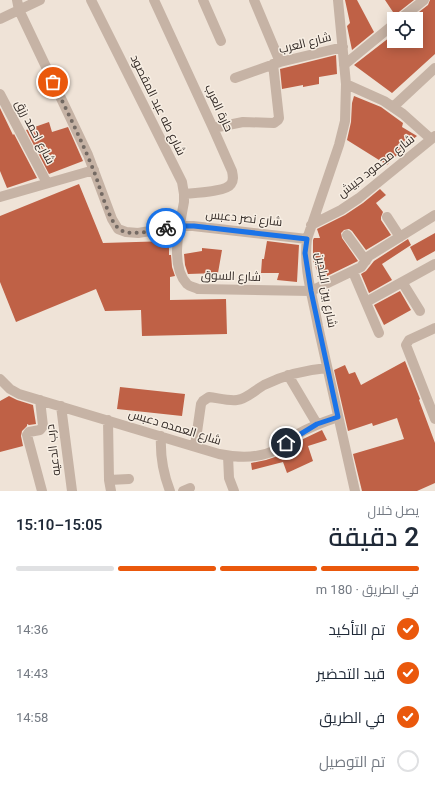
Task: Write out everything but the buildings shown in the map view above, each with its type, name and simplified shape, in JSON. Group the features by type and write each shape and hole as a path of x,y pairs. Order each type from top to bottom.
{"street":[{"path":"0,19 18,5 40,0"},
{"name":"شارع طه عبد المقصود","path":"91,0 182,182 184,194 180,226"},
{"name":"حارة العرب","path":"154,0 213,128 234,179 231,185 225,189 184,194"},
{"path":"203,0 221,41"},
{"path":"254,0 276,63"},
{"name":"شارع بين البلدين","path":"338,0 346,84 345,121 339,144 311,225 305,253 311,291 327,368 355,491"},
{"path":"409,12 424,0"},
{"path":"0,197 94,170 18,5"},
{"path":"344,65 387,30"},
{"name":"شارع العرب","path":"235,78 276,63 343,48"},
{"name":"شارع العرب","path":"213,128 243,122 274,123 280,118 276,63"},
{"path":"393,107 435,68"},
{"path":"346,84 384,101 433,137"},
{"name":"شارع احمد رزق","path":"0,94 47,183"},
{"name":"شارع محمود حبيش","path":"311,225 341,210 359,198 433,137"},
{"name":"شارع نصر دعبس","path":"94,170 112,219 118,229 126,232 138,233 180,226 194,226 307,239"},
{"path":"311,291 353,272 361,267 369,256 435,215"},
{"path":"387,217 400,236"},
{"name":"شارع السوق","path":"180,226 177,252 178,265 182,276 188,285 198,289 311,291"},
{"path":"347,235 366,261"},
{"path":"366,302 435,264"},
{"path":"353,272 379,333"},
{"path":"402,282 420,311"},
{"path":"435,328 407,342 406,348 435,419"},
{"path":"195,446 200,408 203,401 209,397 238,400 246,398 263,386 288,375 327,368"},
{"path":"288,375 317,424"},
{"name":"شارع العمده دعبس","path":"1,381 18,394 228,456 249,457 264,455 278,449 294,436 317,424 338,417"},
{"path":"40,400 43,426 40,430 29,432 27,436 42,491"},
{"name":"درب الدعيه","path":"61,406 72,491"},
{"path":"108,420 109,480 111,491"},
{"path":"160,436 162,468 170,491"},
{"path":"228,456 229,478 234,491"},
{"path":"109,480 129,479"}],"way so far":[{"path":"53,82 88,155 112,219 118,229 126,232 138,233 166,228"}],"route":[{"path":"166,228 194,226 307,239 305,253 311,291 338,417 317,424 294,436 286,443"}]}
